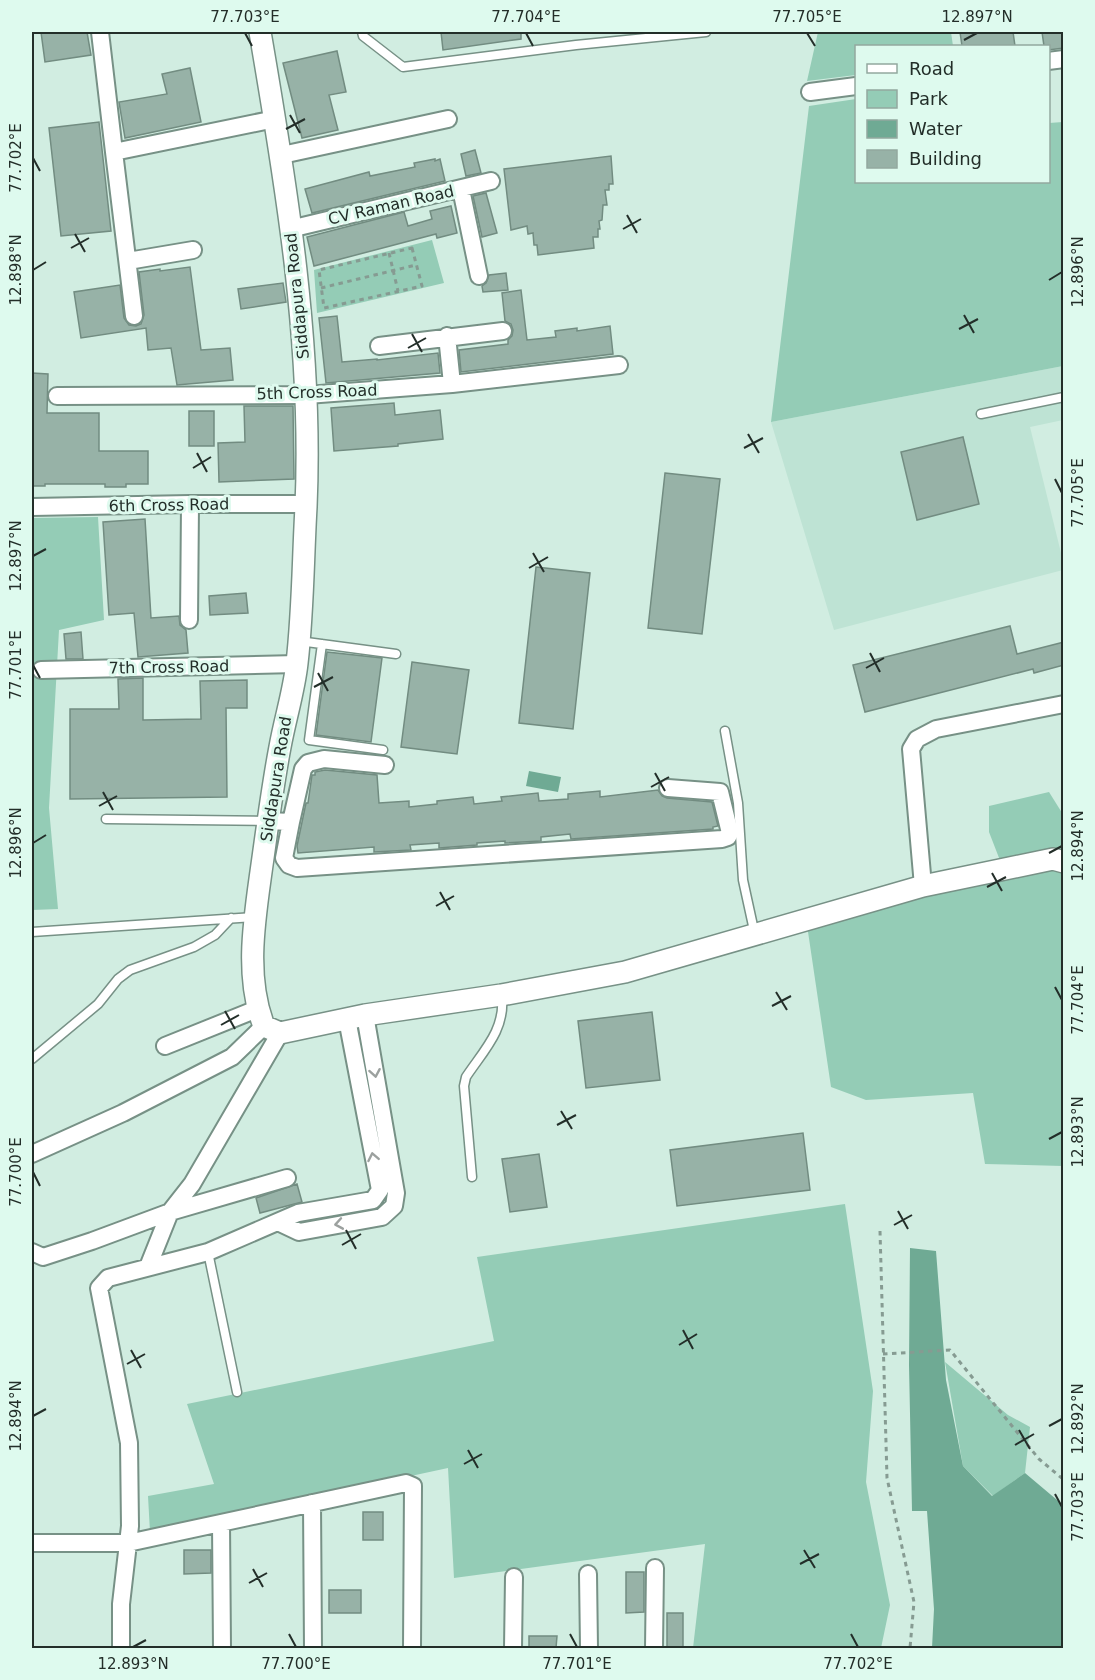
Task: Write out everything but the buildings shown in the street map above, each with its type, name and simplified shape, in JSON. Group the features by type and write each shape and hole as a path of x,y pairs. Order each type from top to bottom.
{"street":[{"path":"100,32 134,316"},
{"name":"Siddapura Road","path":"260,32 282,155 307,395 306,504 297,664 280,748 254,917 253,966 267,1022"},
{"path":"810,92 855,86"},
{"path":"114,152 275,119"},
{"path":"282,155 448,119"},
{"name":"CV Raman Road","path":"290,229 490,181"},
{"path":"461,189 479,276"},
{"path":"128,261 193,250"},
{"path":"379,346 503,330"},
{"path":"447,336 452,384"},
{"name":"5th Cross Road","path":"57,396 307,395 452,384 619,365"},
{"path":"189,620 190,504"},
{"name":"6th Cross Road","path":"32,507 306,504"},
{"name":"7th Cross Road","path":"41,670 297,664"},
{"path":"923,886 911,749 917,739 936,729 1064,705"},
{"path":"384,758 324,759 308,763 303,769 284,858 289,865 297,868 728,837 730,833 720,792 668,788"},
{"path":"268,822 291,822"},
{"path":"165,1046 267,1022 356,1017 501,995 625,972 923,886 1053,859 1064,862"},
{"path":"121,1648 121,1604 130,1526 129,1443 99,1287 108,1278 208,1252 298,1214 373,1200 380,1190 356,1017"},
{"path":"32,1154 123,1113 232,1057 267,1022"},
{"path":"148,1267 170,1212 192,1184 267,1022"},
{"path":"32,1252 43,1257 170,1212 286,1178"},
{"path":"32,1542 128,1542 406,1483 413,1486 412,1648"},
{"path":"312,1503 313,1648"},
{"path":"221,1522 222,1648"},
{"path":"654,1648 655,1568"},
{"path":"588,1574 589,1648"},
{"path":"513,1648 514,1577"}],"lane":[{"path":"363,32 363,36 402,67 576,45 706,32"},
{"path":"981,414 1064,397"},
{"path":"298,641 396,654"},
{"path":"322,644 309,740 384,758"},
{"path":"725,731 738,803 743,880 755,935"},
{"path":"106,819 268,822"},
{"path":"32,932 254,917"},
{"path":"32,1059 98,1004 118,979 130,970 194,947 215,935 231,918"},
{"path":"472,1177 464,1086 466,1077 500,1027 503,1011 501,995"},
{"path":"208,1252 237,1392"}],"path":[{"path":"412,248 422,286 324,308 319,270 389,253 412,248"},
{"path":"389,253 398,291"},
{"path":"321,288 416,265"},
{"path":"880,1231 887,1478 914,1602 910,1648"},
{"path":"884,1354 950,1350 1039,1459 1064,1480"}],"shaded area":[{"path":"1063,366 1063,420 1030,427 1063,561 1063,570 834,630 771,422"}],"green space":[{"path":"818,32 951,32 953,45 855,45 855,75 807,81"},
{"path":"855,99 855,183 1050,183 1050,123 1063,122 1063,366 771,422 809,106"},
{"path":"432,240 444,283 317,313 314,270"},
{"path":"98,517 104,620 59,630 49,808 58,909 32,910 32,518"},
{"path":"1049,792 1064,816 1063,1166 985,1164 973,1093 866,1100 831,1087 807,925 1001,863 989,832 989,806"},
{"path":"845,1204 873,1391 866,1482 890,1605 881,1648 693,1648 705,1544 454,1578 448,1468 150,1532 148,1496 214,1484 187,1404 494,1341 477,1257"},
{"path":"945,1362 1008,1415 1030,1427 1025,1473 993,1496 963,1466"}],"water":[{"path":"529,771 561,777 558,792 526,786"},
{"path":"910,1248 936,1251 946,1380 963,1466 992,1496 1025,1473 1063,1505 1063,1648 932,1648 934,1609 927,1511 912,1511 909,1365"}]}
